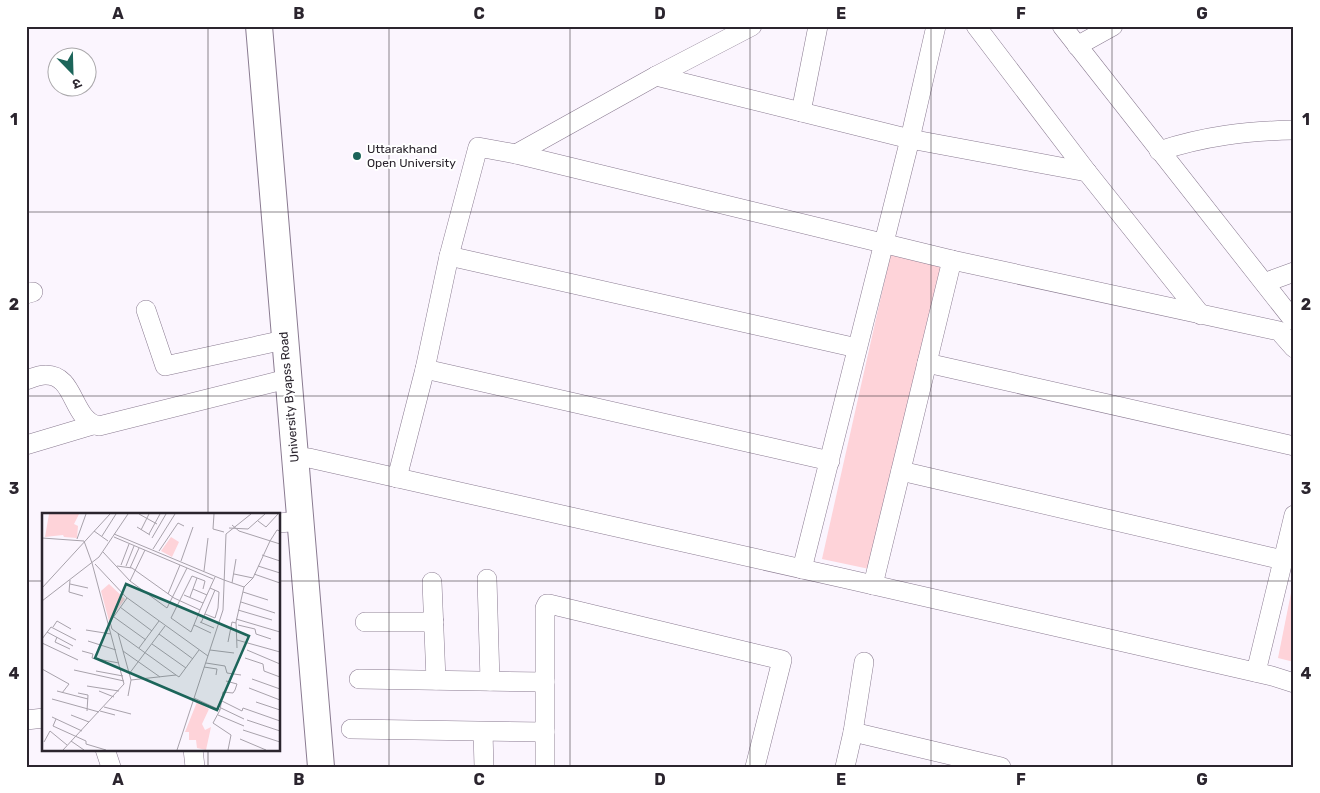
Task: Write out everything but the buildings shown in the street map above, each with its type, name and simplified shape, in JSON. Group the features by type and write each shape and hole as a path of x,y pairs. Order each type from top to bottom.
{"main road":[{"name":"University Byapss Road","path":"259,26 287,379 302,457 289,522 321,767"}],"street":[{"path":"516,154 656,76 752,26"},
{"path":"801,112 818,26"},
{"path":"802,569 910,139 936,26"},
{"path":"976,26 1201,315"},
{"path":"1062,26 1294,321"},
{"path":"1077,46 1113,26"},
{"path":"656,76 910,139 1088,172"},
{"path":"1159,151 1207,137 1252,131 1294,130"},
{"path":"397,478 425,369 449,256 478,147 516,154 952,260 1279,331 1294,348"},
{"path":"449,256 857,348"},
{"path":"873,584 952,260"},
{"path":"1266,285 1272,280 1294,272"},
{"path":"146,310 166,366 284,340"},
{"path":"926,363 1294,446"},
{"path":"425,369 830,461"},
{"path":"26,380 44,374 62,379 86,420 94,425"},
{"path":"26,445 94,425 99,426 287,379"},
{"path":"302,457 873,584 1256,672 1294,683"},
{"path":"901,471 1283,560"},
{"path":"1256,672 1294,515"},
{"path":"487,579 490,681"},
{"path":"432,582 436,680"},
{"path":"545,767 545,608 547,604 782,660 755,767"},
{"path":"365,622 434,622"},
{"path":"845,767 864,662"},
{"path":"359,679 545,682"},
{"path":"26,720 42,718"},
{"path":"351,729 545,732"},
{"path":"483,732 484,767"},
{"path":"852,732 1001,767"},
{"path":"105,750 111,767"},
{"path":"194,750 195,767"}],"shaded area":[{"path":"891,252 943,264 874,570 822,559"},
{"path":"1294,578 1294,662 1278,658"}],"place":[{"name":"Uttarakhand Open University","path":"357,156"}]}
